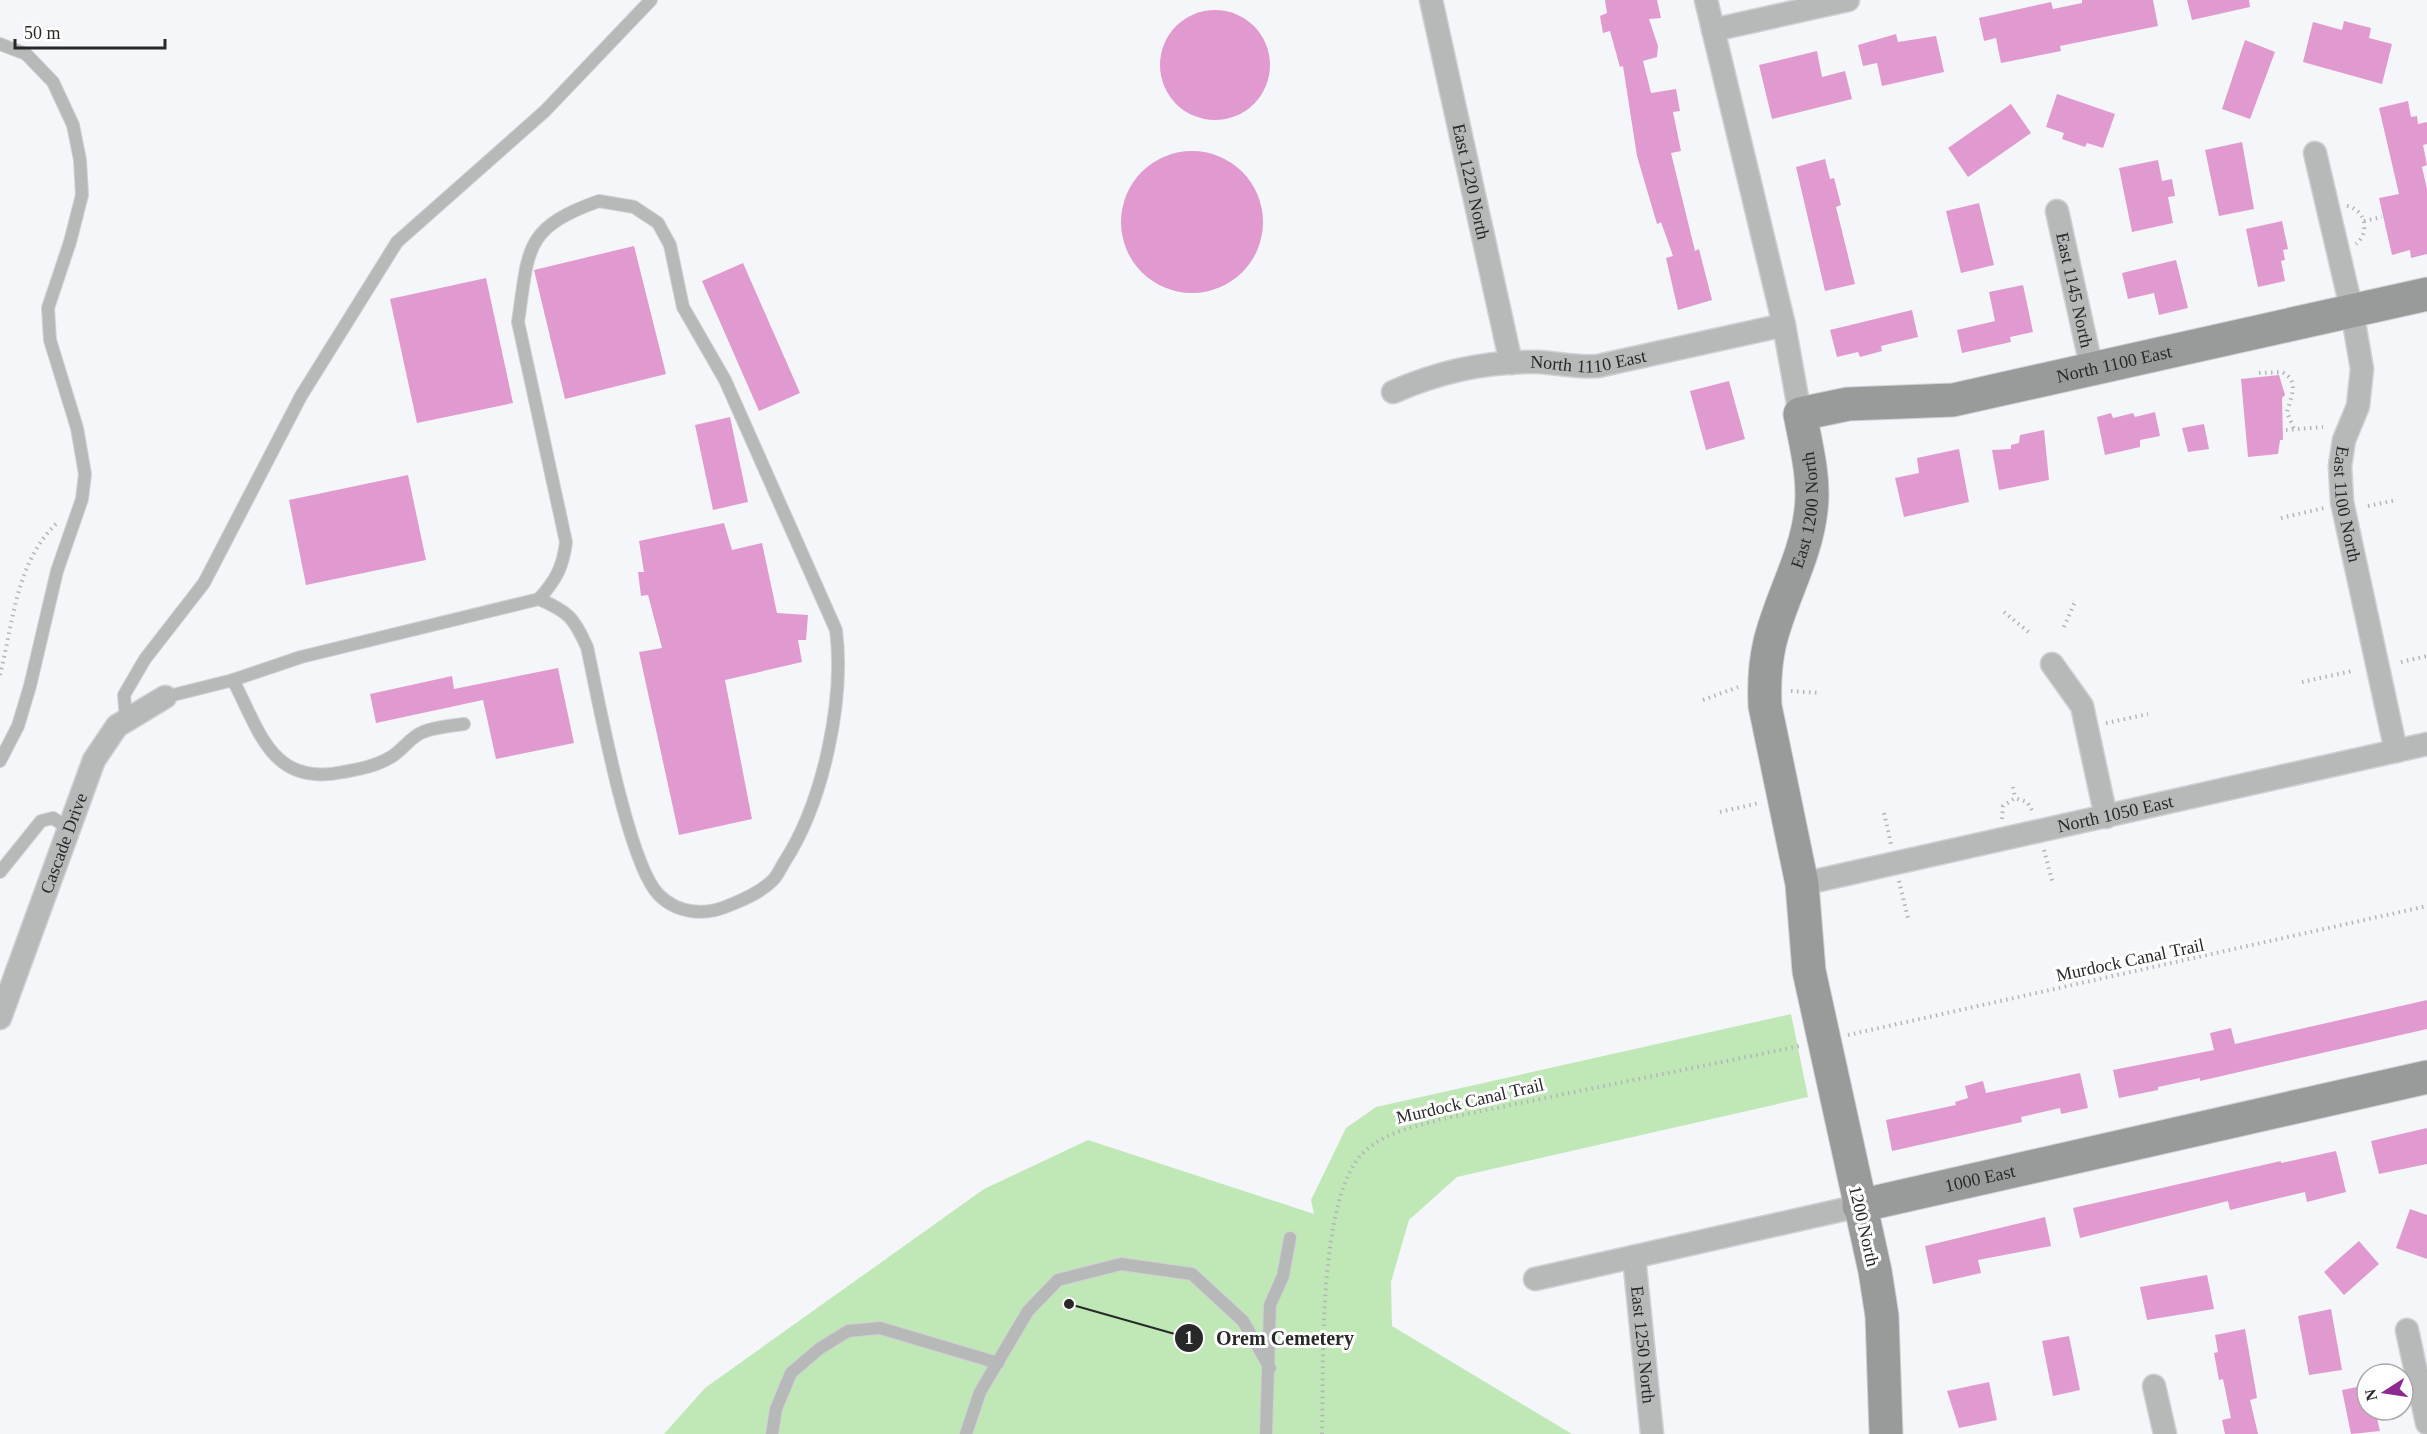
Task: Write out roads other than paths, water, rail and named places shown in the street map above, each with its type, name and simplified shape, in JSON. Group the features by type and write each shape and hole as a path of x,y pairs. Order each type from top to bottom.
{"street":[{"name":"East 1220 North","path":"1431,0 1511,363"},
{"name":"East 1200 North","path":"1706,0 1784,325 1812,492 1811,512 1799,563 1769,643 1764,681 1768,725 1802,884 1809,971 1819,1035"},
{"path":"1713,30 1848,0"},
{"name":"East 1100 North","path":"2315,153 2360,353 2362,387 2358,406 2344,440 2340,481 2396,751"},
{"name":"East 1145 North","path":"2057,211 2092,370"},
{"name":"North 1100 East","path":"1800,414 1848,404 1953,400 2427,294"},
{"name":"North 1110 East","path":"1394,392 1445,372 1511,363 1598,366 1784,325"},
{"path":"2052,664 2082,706 2106,817"},
{"name":"Cascade Drive","path":"0,1018 94,760 111,732 126,719 165,697"},
{"name":"North 1050 East","path":"1802,884 2427,744"},
{"name":"1200 North","path":"1819,1035 1882,1317 1886,1434"},
{"name":"1000 East","path":"1535,1279 2427,1077"},
{"name":"East 1250 North","path":"1634,1257 1652,1434"},
{"path":"2407,1330 2427,1423"},
{"path":"2154,1386 2165,1434"}],"lane":[{"path":"126,719 124,695 146,659 204,583 301,396 397,242 545,111 651,0"},
{"path":"0,44 26,54 53,82 73,125 80,160 82,195 70,242 48,308 50,340 77,428 85,474 82,499 57,571 41,646 18,726 0,760"},
{"path":"165,697 233,680 301,657 540,599 556,580 564,563 566,542 518,322 529,250 546,226 571,211 599,201 634,207 658,223 669,245 683,307 725,380 836,630 840,659 828,749 819,790 797,843 774,879 751,896 716,912 699,914 674,904 658,894 645,874 632,842 587,648 577,624 564,610 540,599"},
{"path":"233,680 276,759 293,770 307,774 329,775 373,766 392,757 423,732 464,724"},
{"path":"0,872 41,821 53,818 69,830"},
{"path":"1266,1434 1270,1368 1270,1305 1283,1276 1290,1238"},
{"path":"966,1434 980,1392 1028,1311 1058,1280 1121,1264 1192,1274 1243,1320 1270,1368"},
{"path":"772,1434 776,1409 791,1373 819,1348 848,1331 880,1328 998,1362"}],"place":[{"name":"Orem Cemetery","path":"1069,1304"}]}
